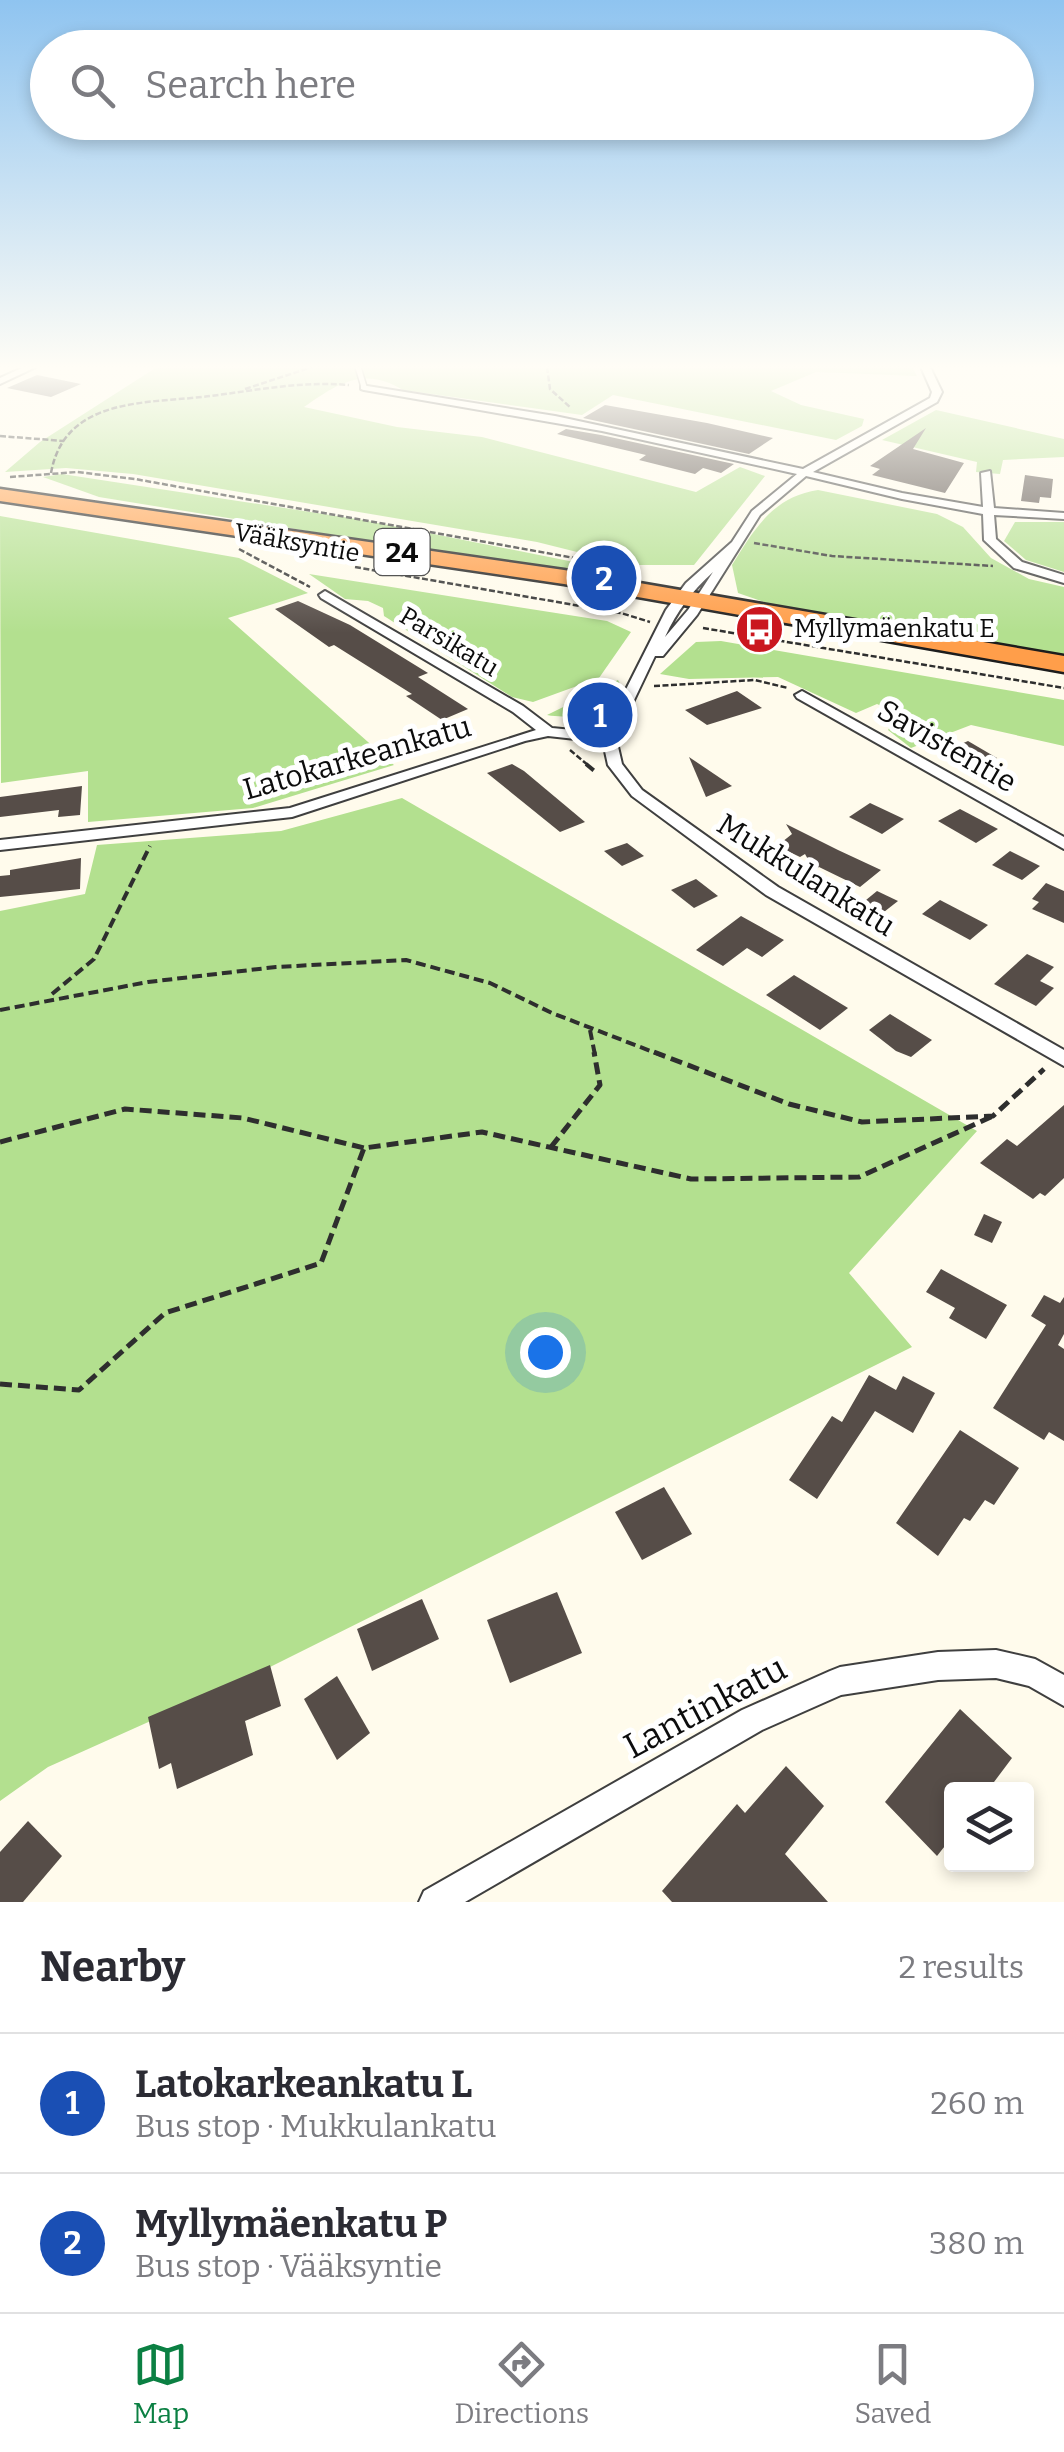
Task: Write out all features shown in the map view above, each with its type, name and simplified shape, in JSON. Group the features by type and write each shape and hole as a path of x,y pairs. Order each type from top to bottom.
{"highway":[{"name":"Vääksyntie","path":"0,495 122,512 682,612 1064,668"}],"street":[{"path":"734,456 987,511 1064,516"},
{"path":"609,738 645,683 682,612 756,513 805,472 834,456"},
{"path":"986,473 990,540 1018,565 1064,580"},
{"name":"Parsikatu","path":"325,595 518,709 548,732"},
{"name":"Savistentie","path":"802,695 1064,844"},
{"name":"Latokarkeankatu","path":"0,846 292,812 548,732 609,738"},
{"name":"Mukkulankatu","path":"609,738 615,765 637,794 719,855 838,931 1061,1058"},
{"name":"Lantinkatu","path":"435,1902 752,1720 840,1681 938,1666 996,1664 1035,1673 1064,1692"}],"path":[{"path":"50,473 52,456"},
{"path":"0,477 77,472 206,490 605,564"},
{"path":"737,542 832,556 1018,565"},
{"path":"249,548 231,544 325,595"},
{"path":"343,565 621,613 682,612 722,630 1064,688"},
{"path":"645,683 755,680 802,695"},
{"path":"48,998 94,959 158,828"},
{"path":"0,1010 48,998 276,967 406,960 490,983 590,1028 789,1104 862,1122 993,1116"},
{"path":"551,1148 600,1085 590,1028"},
{"path":"0,1142 126,1108 244,1118 364,1148 482,1132 691,1179 859,1176 993,1116 1061,1058"},
{"path":"0,1384 79,1390 165,1313 321,1263 364,1148"}],"green space":[{"path":"24,456 555,456 696,492 740,467 765,476 694,565 629,565 537,542 133,474 66,468 5,472"},
{"path":"950,456 1064,456 1003,460 1000,474 976,472 977,462"},
{"path":"62,474 363,520 584,564 579,570 553,571 99,497 43,477"},
{"path":"818,490 937,514 963,527 991,558 1029,579 1064,587 1064,656 770,604 738,593 732,565 757,527 789,499"},
{"path":"0,516 239,558 308,593 228,618 394,765 253,808 88,822 88,771 1,783"},
{"path":"1015,522 1064,522 1064,572 1026,560 1004,541"},
{"path":"309,574 607,621 631,632 599,678 533,702 512,697 384,616 383,608 368,601 345,599"},
{"path":"721,641 1064,700 1064,746 971,725 911,748 888,730 899,714 877,704 856,713 778,677 689,679 660,674 696,642"},
{"path":"618,680 620,684 588,711 569,716 547,715"},
{"path":"402,798 977,1131 849,1273 912,1347 262,1671 48,1767 0,1801 0,911 85,894 97,845 281,831"}],"building":[{"path":"645,456 696,456 734,464 721,473 703,468 695,474 639,460"},
{"path":"885,456 938,456 964,463 945,493 872,475 880,469 870,466"},
{"path":"1025,475 1053,479 1051,498 1040,497 1039,503 1021,501"},
{"path":"298,601 350,625 428,673 418,677 468,709 442,720 406,696 412,694 334,645 329,647 275,609"},
{"path":"737,691 762,708 707,725 685,710"},
{"path":"968,741 997,758 971,769 943,752"},
{"path":"689,757 732,786 706,797"},
{"path":"512,764 585,822 560,832 487,773"},
{"path":"82,786 80,815 58,817 59,810 0,817 0,797"},
{"path":"870,803 904,819 882,834 849,817"},
{"path":"960,809 998,829 976,843 938,821"},
{"path":"786,824 881,870 860,887 819,867 814,870 805,854 800,857 777,846 792,834"},
{"path":"627,843 644,856 622,866 604,851"},
{"path":"1010,851 1040,866 1022,880 992,865"},
{"path":"81,858 80,889 0,897 0,876 10,875 10,870"},
{"path":"696,879 718,896 694,908 671,890"},
{"path":"1046,883 1064,891 1064,923 1032,909 1039,902 1032,899"},
{"path":"877,891 898,901 875,919 855,909"},
{"path":"940,900 988,925 970,940 922,914"},
{"path":"741,916 784,940 762,957 747,948 723,966 696,950"},
{"path":"1027,954 1054,967 1040,981 1054,988 1036,1006 994,984"},
{"path":"794,975 848,1008 820,1030 766,995"},
{"path":"890,1014 932,1040 911,1057 896,1051 869,1030"},
{"path":"1064,1105 1064,1178 1045,1196 1040,1193 1033,1199 980,1163 1007,1139 1017,1146"},
{"path":"984,1214 1002,1222 992,1243 974,1235"},
{"path":"941,1269 1007,1305 986,1339 949,1318 955,1308 926,1292"},
{"path":"1044,1295 1060,1303 1064,1297 1064,1334 1058,1345 1064,1349 1064,1441 1049,1432 1044,1440 993,1408 1046,1325 1031,1316"},
{"path":"869,1375 896,1390 903,1376 935,1393 913,1433 875,1411 817,1499 789,1480 832,1416 842,1422"},
{"path":"960,1430 1019,1468 994,1505 985,1500 970,1521 964,1518 938,1556 896,1523"},
{"path":"664,1487 692,1534 642,1560 615,1512"},
{"path":"557,1592 582,1653 510,1683 487,1620"},
{"path":"422,1599 439,1639 372,1671 357,1629"},
{"path":"270,1665 281,1706 245,1721 253,1755 177,1789 171,1763 159,1769 148,1717"},
{"path":"337,1676 370,1733 337,1760 304,1699"},
{"path":"960,1709 1012,1758 994,1782 944,1782 944,1847 937,1856 885,1802"},
{"path":"786,1766 824,1806 785,1854 828,1902 672,1902 662,1891 737,1804 745,1813"},
{"path":"28,1821 62,1856 23,1902 0,1902 0,1852"}],"place":[{"name":"Myllymäenkatu P","path":"604,578"},
{"name":"Myllymäenkatu E","path":"759,629"},
{"name":"Latokarkeankatu L","path":"600,715"}]}
